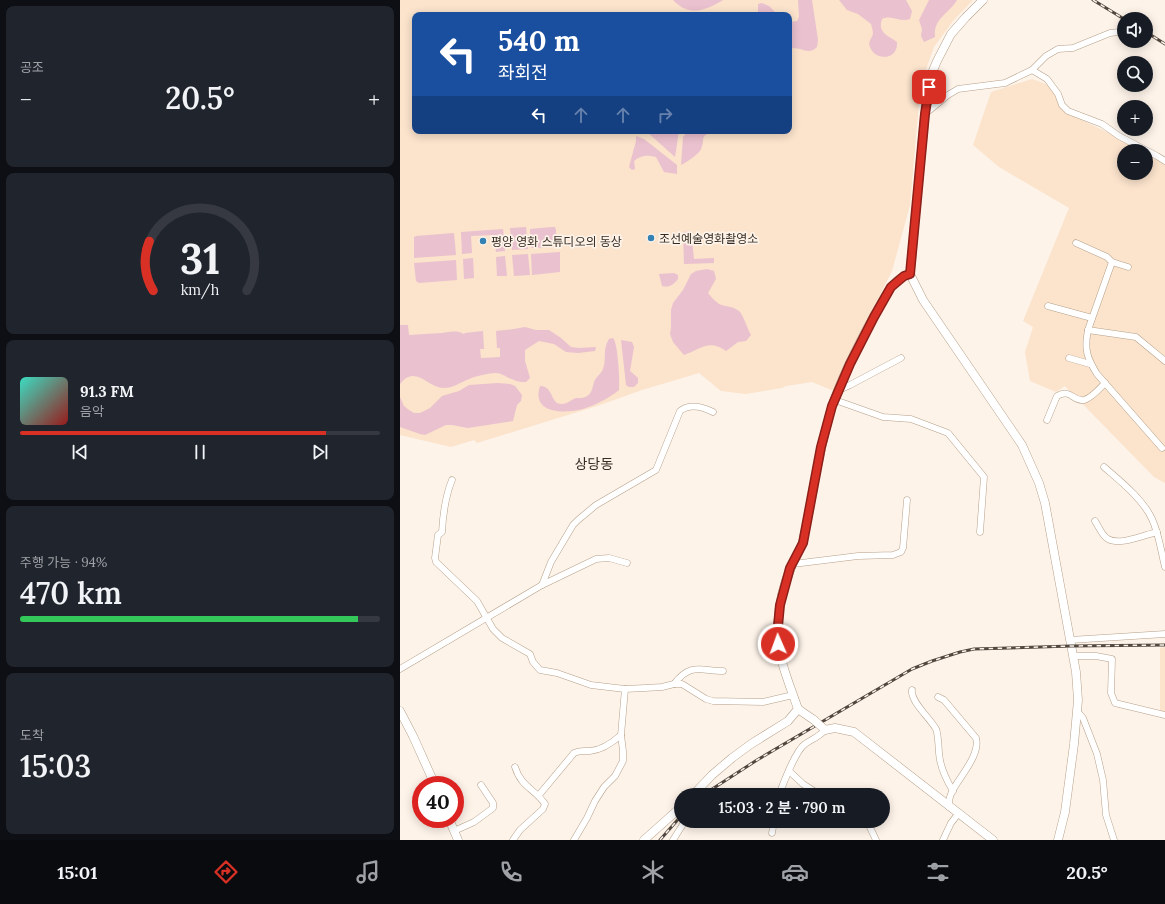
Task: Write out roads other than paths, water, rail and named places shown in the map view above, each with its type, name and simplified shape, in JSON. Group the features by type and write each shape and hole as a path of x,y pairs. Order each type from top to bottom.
{"street":[{"path":"983,0 952,34 937,61 932,74 925,114 910,274 923,300 1022,446 1040,483 1076,672 1078,700 1065,812 1058,840"},
{"path":"925,114 948,95 958,89 1005,83 1032,70 1046,56 1058,49 1073,48 1110,33 1117,32"},
{"path":"1032,70 1046,79 1058,94 1062,106 1068,111 1102,124 1119,136 1165,161"},
{"path":"1076,243 1107,257 1112,262 1128,267"},
{"path":"1112,262 1088,330 1085,341 1086,352 1090,364 1105,383 1162,448"},
{"path":"910,274 904,276 891,287 850,364 835,400 821,447 803,543 793,564 782,598 778,626 778,644 798,709 824,729 835,728 854,732 993,840"},
{"path":"1048,306 1092,318"},
{"path":"1088,330 1136,337 1165,361"},
{"path":"839,390 901,358"},
{"path":"1070,358 1090,364"},
{"path":"1047,420 1057,396 1067,393 1079,400 1086,399 1105,383"},
{"path":"835,400 883,417 911,419 948,433 984,477 980,532"},
{"path":"542,585 551,562 573,525 596,505 656,470 680,412 686,407 694,406 712,412"},
{"path":"1104,467 1134,493 1151,517 1157,532 1165,567"},
{"path":"452,480 444,502 442,532 438,535 435,558 436,562 477,601 493,629 502,638 530,654 533,662 540,670 557,673 591,684 625,688 662,687 682,684 706,699 713,701 763,702 793,695"},
{"path":"793,564 858,556 893,555 900,552 903,548 907,500"},
{"path":"1095,522 1104,536 1114,542 1124,542 1157,532"},
{"path":"400,669 542,585 596,559 609,558 627,563"},
{"path":"1070,640 1165,634"},
{"path":"1073,656 1096,656 1112,659 1111,693 1115,703 1165,715"},
{"path":"674,684 679,677 690,669 697,668 723,671"},
{"path":"574,840 588,818 595,801 621,766 624,751 620,735 625,688"},
{"path":"912,690 912,698 926,714 936,730 940,762 946,780 953,791"},
{"path":"938,697 944,700 976,738 977,742 976,749 969,764 950,795 949,807"},
{"path":"702,788 712,776 732,758 788,721 798,709"},
{"path":"400,711 431,776"},
{"path":"1077,711 1083,718 1097,754 1103,780 1106,815 1114,840"},
{"path":"782,788 799,750 804,744 821,735 824,729"},
{"path":"539,795 574,753 577,751 599,750 611,743 620,735"},
{"path":"513,840 520,830 543,809 545,804 539,795 527,787 518,776 515,767"},
{"path":"789,771 809,788"},
{"path":"454,831 474,822 492,808 493,803 481,785"},
{"path":"644,840 674,813"},
{"path":"943,840 951,823 958,814"},
{"path":"453,828 458,840"},
{"path":"673,840 681,828"},
{"path":"772,834 773,828"},
{"path":"870,828 876,840"}],"railway":[{"path":"1093,0 1117,15"},
{"path":"1153,36 1165,44"},
{"path":"714,788 757,760 912,669 960,652 974,649 1165,645"},
{"path":"660,840 674,824"}],"place":[{"name":"조선예술영화촬영소","path":"651,238"},
{"name":"평양 영화 스튜디오의 동상","path":"483,241"}],"district":[{"name":"상당동","path":"594,464"}]}
